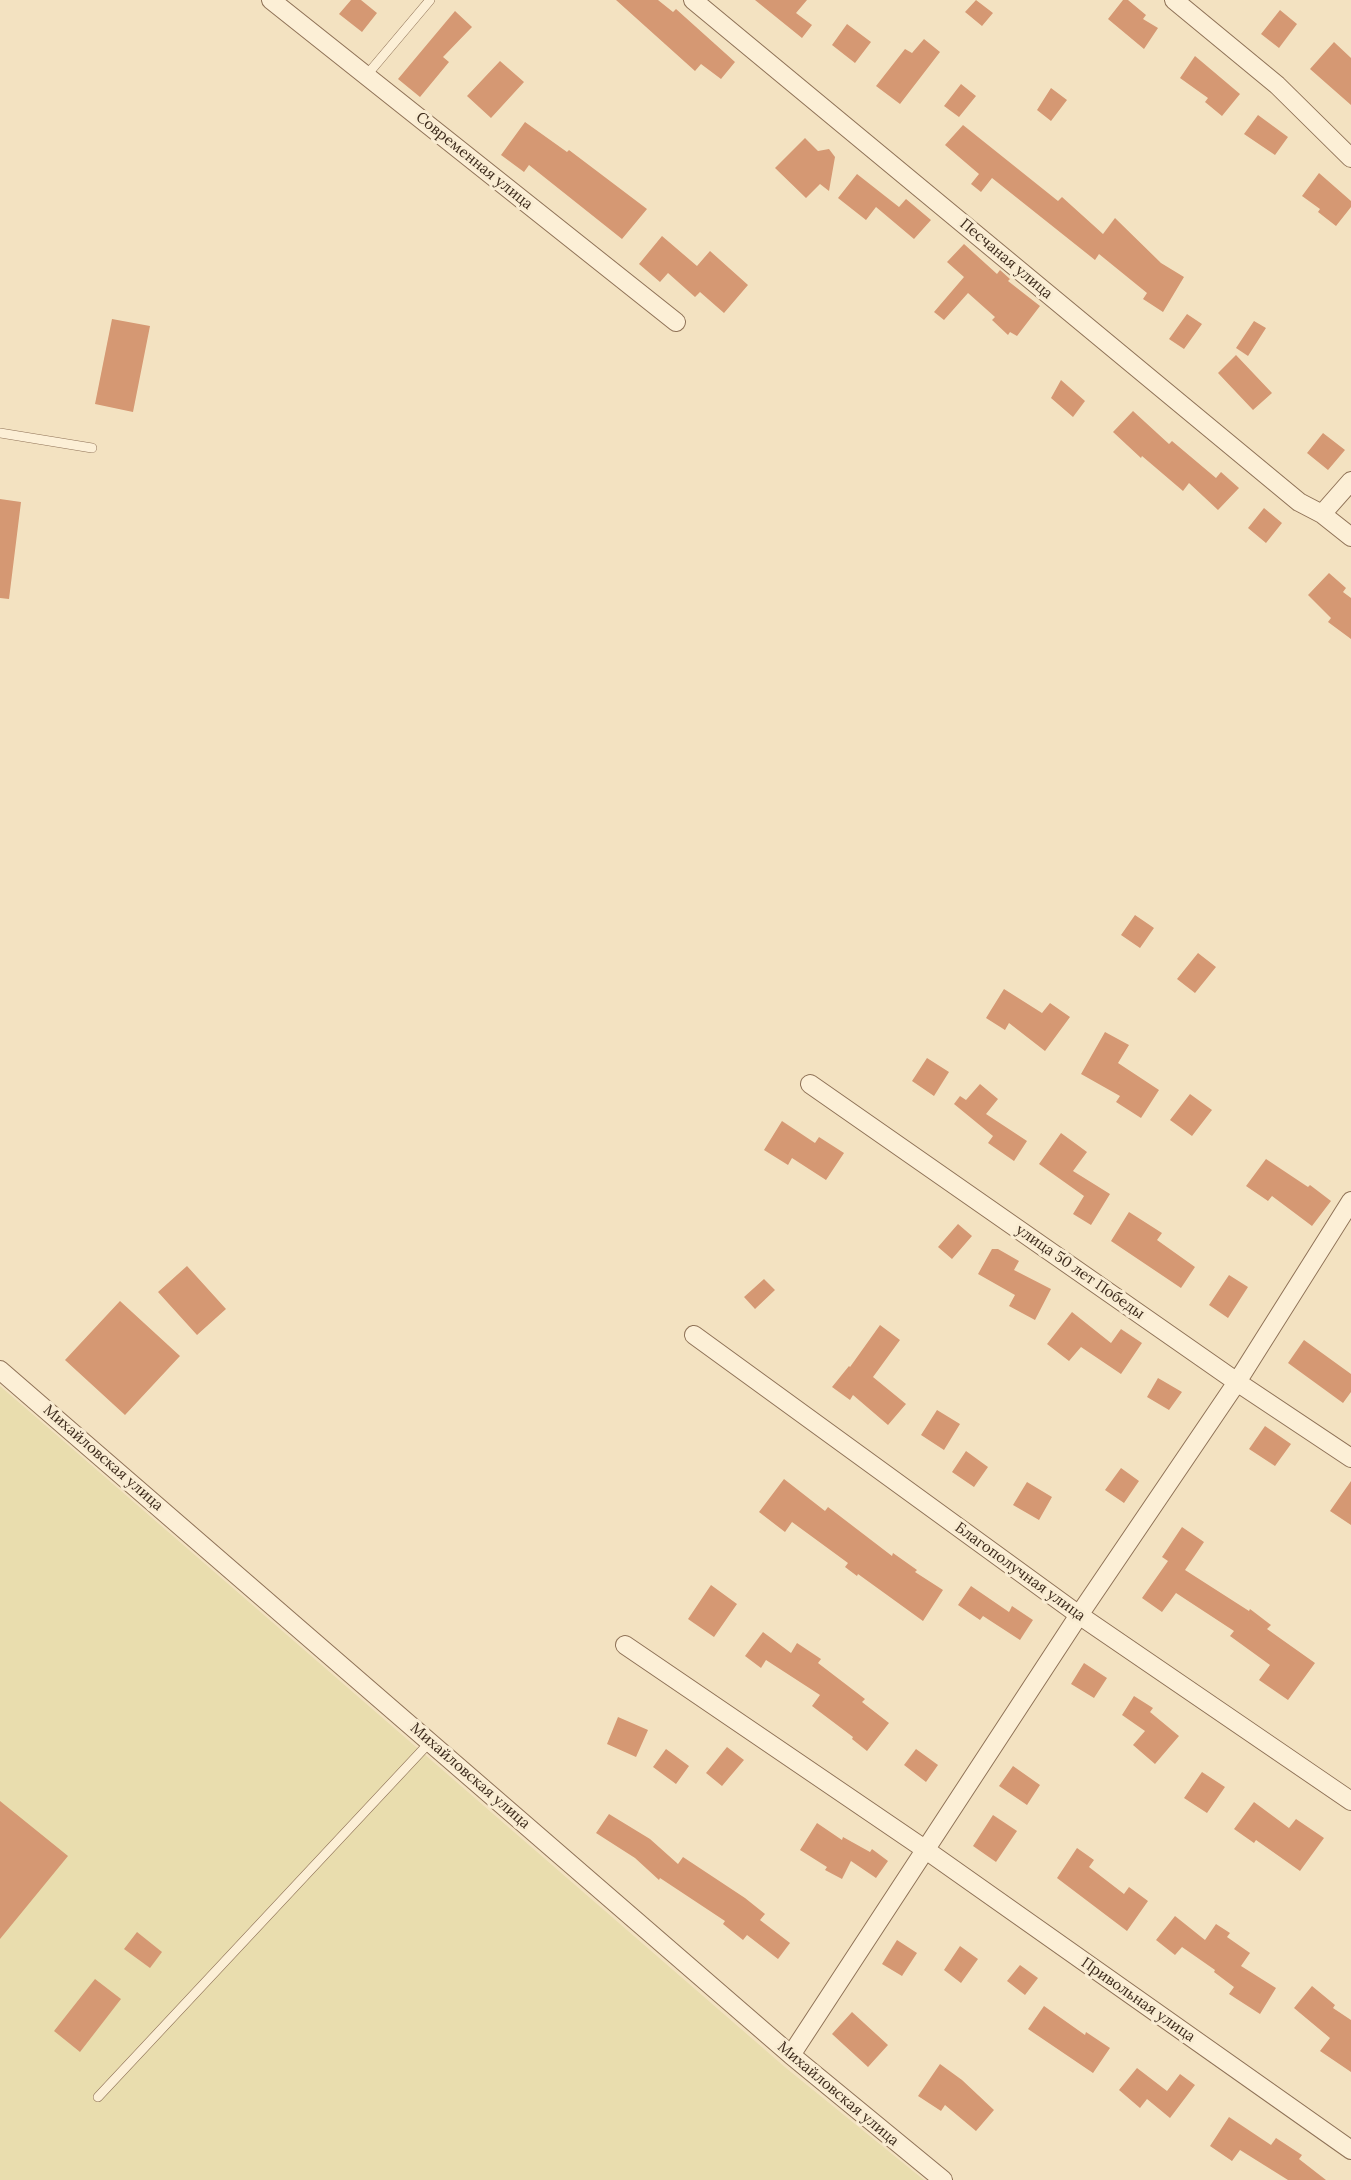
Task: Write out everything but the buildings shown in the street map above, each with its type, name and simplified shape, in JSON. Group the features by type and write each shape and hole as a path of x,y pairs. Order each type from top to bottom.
{"street":[{"name":"Современная улица","path":"272,0 676,322"},
{"name":"Песчаная улица","path":"693,0 1299,502 1322,514 1351,537"},
{"path":"1174,0 1277,85 1351,158"},
{"path":"1322,514 1351,480"},
{"name":"улица 50 лет Победы","path":"810,1084 1237,1382 1351,1458"},
{"path":"791,2055 1079,1615 1237,1382 1351,1201"},
{"name":"Благополучная улица","path":"694,1335 1079,1615 1351,1802"},
{"name":"Михайловская улица","path":"0,1370 791,2055 943,2180"},
{"name":"Привольная улица","path":"625,1645 926,1850 1351,2150"}],"lane":[{"path":"366,76 430,0"},
{"path":"0,433 92,448"},
{"path":"99,2097 430,1742"}],"shaded area":[{"path":"0,1386 786,2068 924,2180 0,2180"}]}
